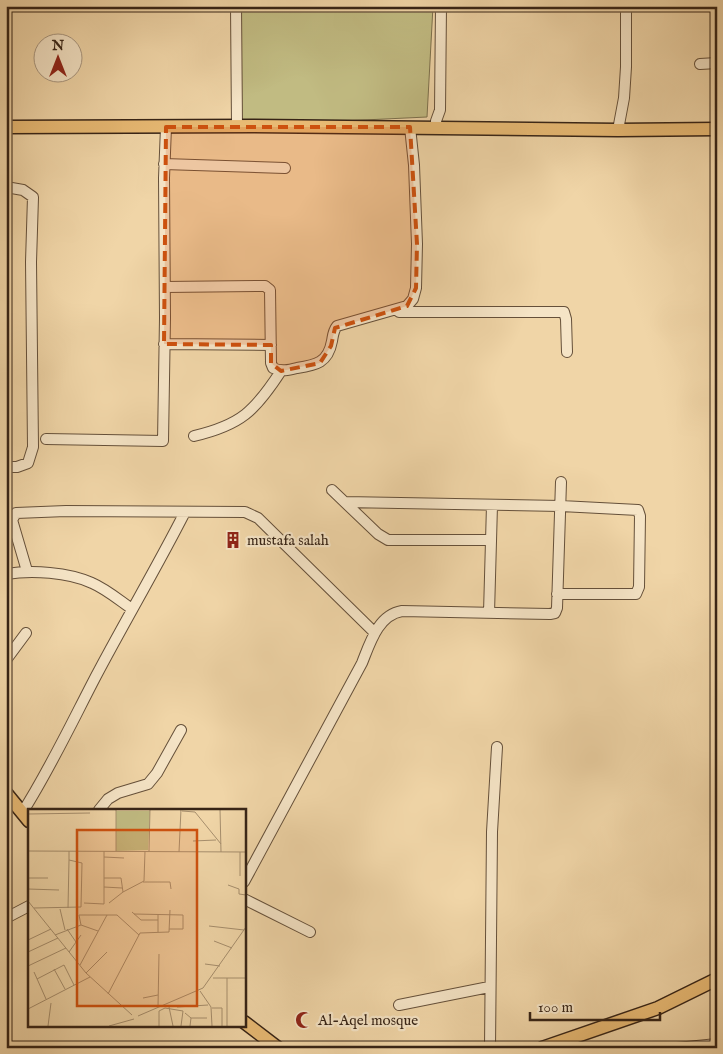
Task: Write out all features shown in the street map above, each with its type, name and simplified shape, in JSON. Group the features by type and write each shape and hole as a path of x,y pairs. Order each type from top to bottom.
{"main road":[{"path":"6,127 237,126 618,130 717,129"},
{"path":"6,794 25,817"},
{"path":"546,1047 658,1008 717,979"},
{"path":"245,1023 278,1048"},
{"path":"236,1026 264,1048"}],"street":[{"path":"236,6 237,126"},
{"path":"436,127 440,110 441,6"},
{"path":"618,130 624,98 626,67 626,6"},
{"path":"700,64 717,63"},
{"path":"46,439 163,441 164,164 166,127"},
{"path":"393,312 407,306 413,299 416,288 417,244 414,165 410,127"},
{"path":"164,164 285,168"},
{"path":"6,187 23,190 33,197 31,262 34,447 28,463 17,467 6,467"},
{"path":"165,287 268,288 270,290 271,363 274,368 281,371 320,363 326,358 337,326 362,318 393,312 564,312 566,318 567,352"},
{"path":"164,344 270,345"},
{"path":"194,436 219,430 242,418 266,394 281,371"},
{"path":"245,880 362,663 375,633 384,620 393,613 428,611 555,613 557,608 561,482"},
{"path":"332,490 378,534 388,540 492,540"},
{"path":"345,502 560,506 638,510 640,516 639,587 636,594 557,594"},
{"path":"489,613 492,505"},
{"path":"27,571 12,520 16,512 66,510 244,512 258,518 375,633"},
{"path":"29,809 78,710 185,512"},
{"path":"6,574 27,571 74,577 92,582 132,609"},
{"path":"6,660 26,633"},
{"path":"100,809 108,799 118,793 148,784 157,773 181,730"},
{"path":"490,1048 489,988 492,961 492,832 497,747"},
{"path":"245,900 310,932"},
{"path":"6,918 28,907"},
{"path":"399,1005 489,988"},
{"path":"677,1048 717,1044"}],"highlighted area":[{"path":"166,127 410,127 417,244 416,288 407,306 335,328 331,346 320,363 281,371 271,363 271,345 164,344"}],"shaded area":[{"path":"236,6 433,6 427,117 237,126"}],"place":[{"name":"mustafa salah","path":"233,540"},
{"name":"Al-Aqel mosque","path":"304,1020"}]}
